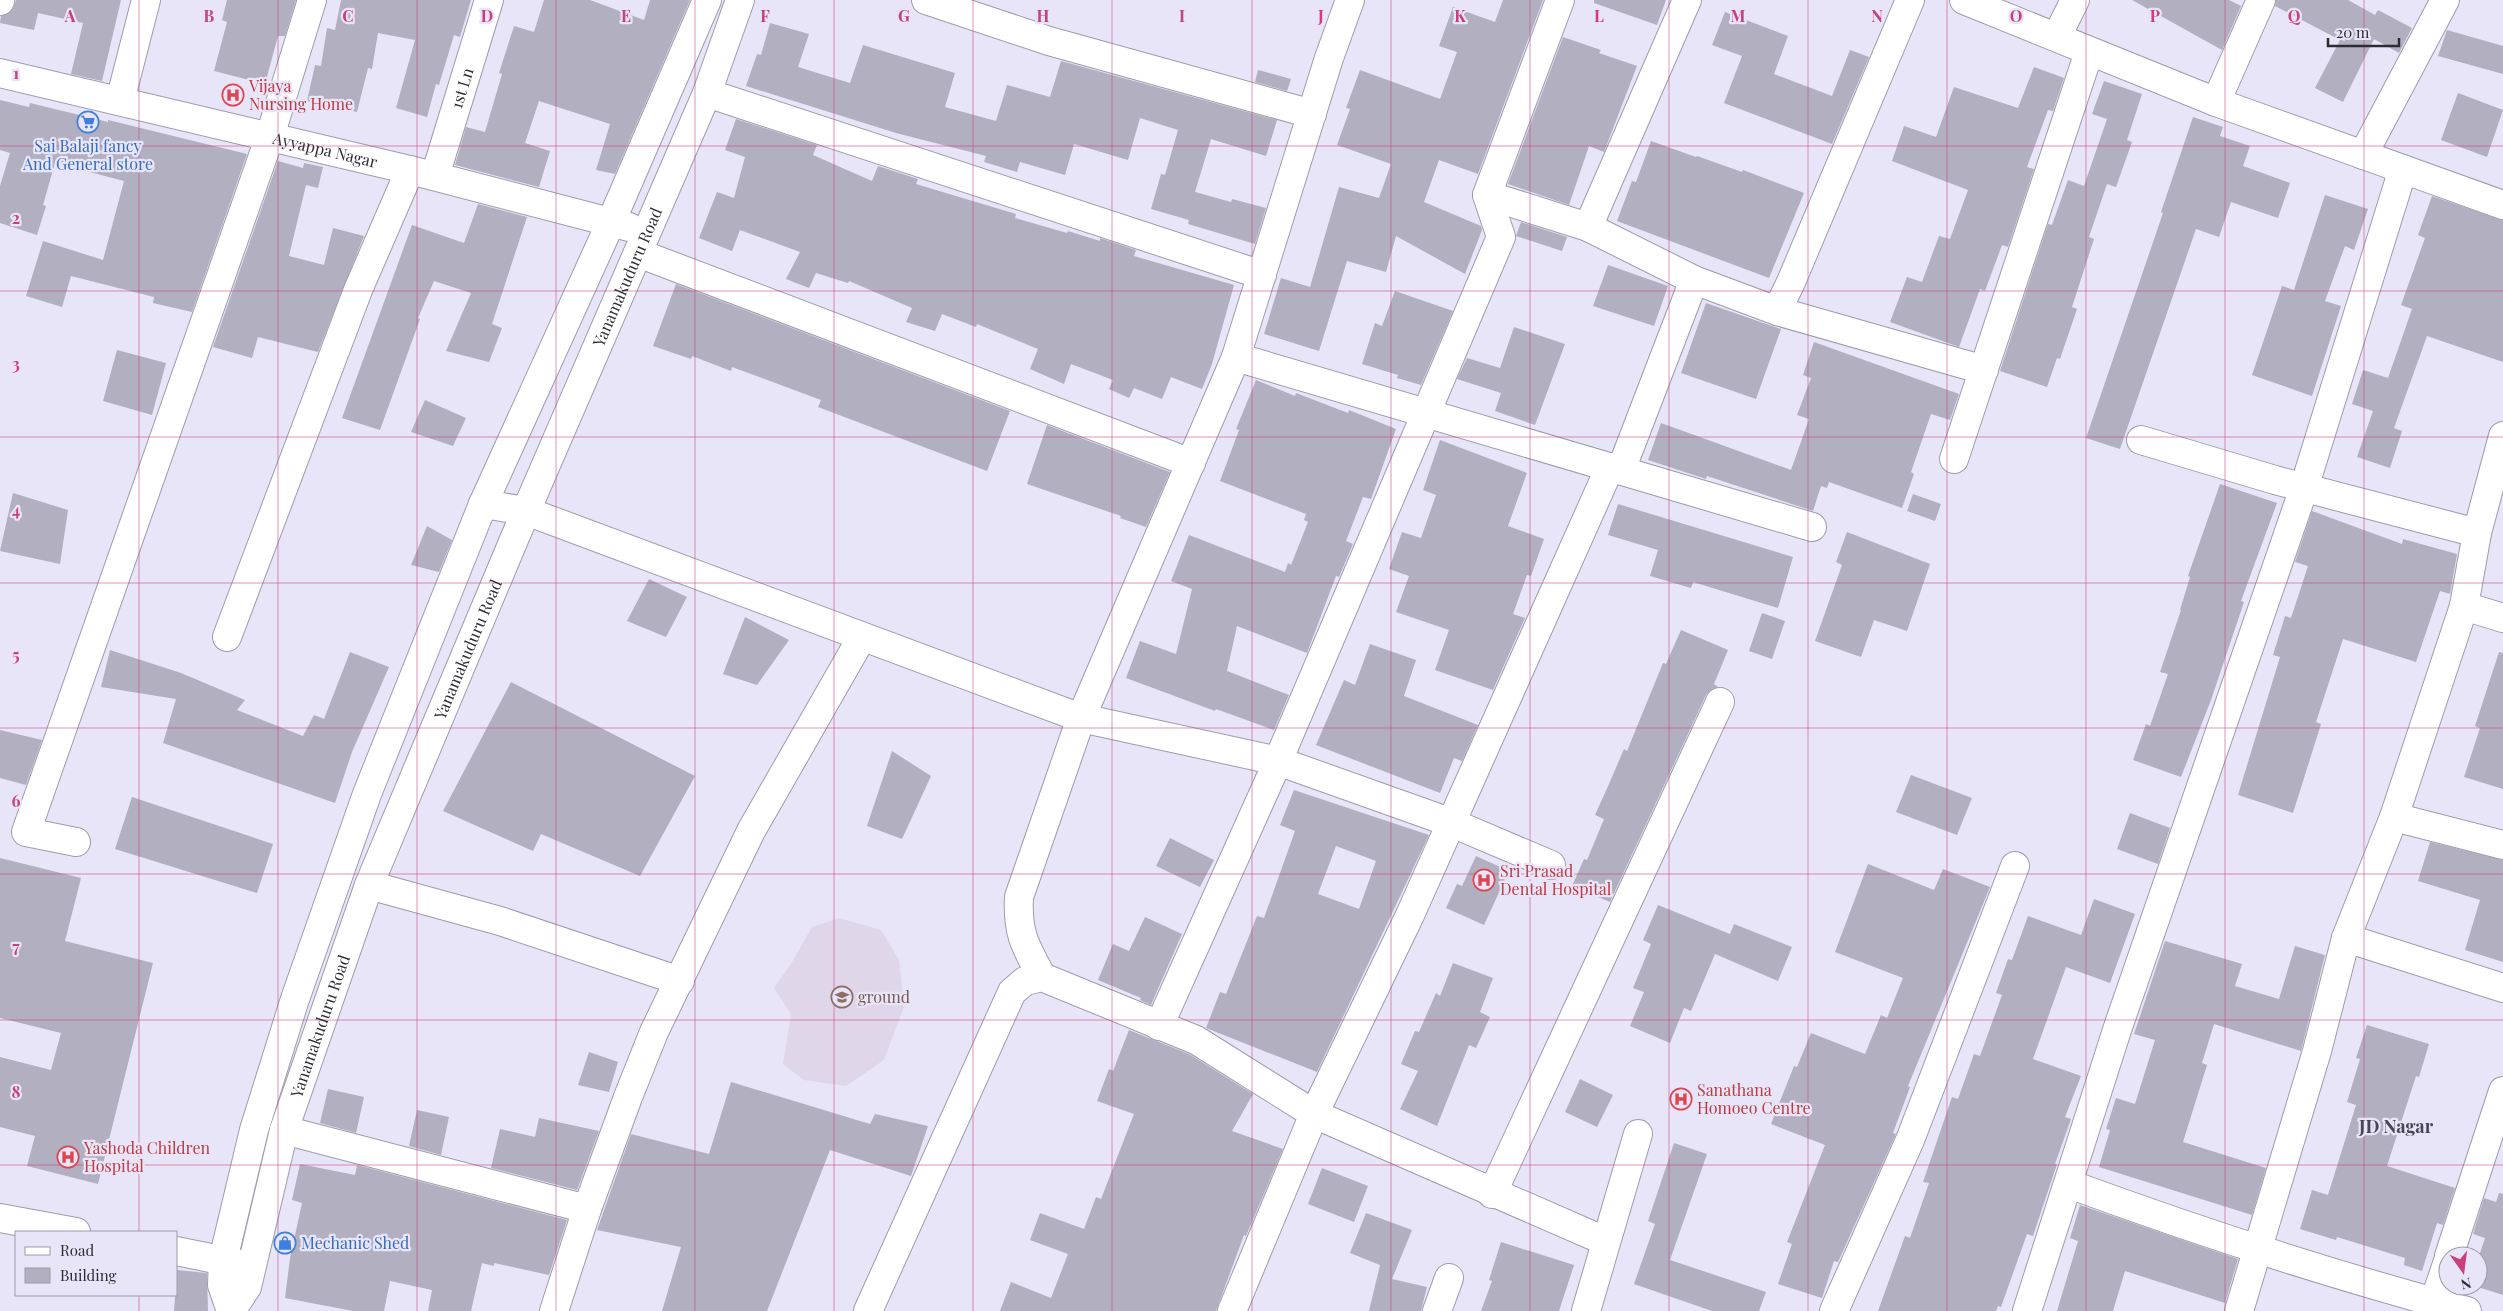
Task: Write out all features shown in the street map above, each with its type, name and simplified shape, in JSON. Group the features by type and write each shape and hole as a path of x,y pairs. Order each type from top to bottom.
{"street":[{"path":"120,101 146,0"},
{"path":"76,842 26,832 270,136 312,0"},
{"name":"1st Ln","path":"227,637 358,290 422,173 489,0"},
{"name":"Yanamakuduru Road","path":"231,1311 222,1284 223,1260 254,1130 295,999 367,794 482,504 611,222 707,0"},
{"name":"Yanamakuduru Road","path":"231,1311 246,1287 284,1130 369,885 526,511 707,92 740,0"},
{"path":"926,0 1049,40 1312,114"},
{"path":"1042,978 1024,944 1018,920 1020,897 1081,718 1236,357 1312,114 1350,0"},
{"path":"1159,1026 1278,761 1428,414 1501,237 1487,195 1560,0"},
{"path":"1588,228 1687,0"},
{"path":"1777,311 1910,0"},
{"path":"1964,0 2057,36 2089,52 2216,102 2503,205"},
{"path":"2057,36 2075,0"},
{"path":"2216,102 2261,0"},
{"path":"2363,155 2445,0"},
{"path":"1954,459 2089,52"},
{"name":"Ayyappa Nagar","path":"0,73 422,173 611,222 643,242 1191,463"},
{"path":"707,92 1262,275"},
{"path":"2026,1311 2122,1018 2304,488 2403,169"},
{"path":"1487,195 1588,228 1694,280 1777,311 1984,370"},
{"path":"1232,1311 1314,1114 1410,914 1615,469 1694,280"},
{"path":"1236,357 1812,527"},
{"path":"2239,1311 2256,1249 2318,1051 2346,938 2394,817 2464,606 2477,533 2503,436"},
{"path":"2141,440 2304,488 2477,533"},
{"path":"482,504 526,511 1081,718 1278,761 1452,823 1551,865"},
{"path":"2464,606 2503,618"},
{"path":"554,1311 587,1209 628,1096 654,1032 751,831 862,637"},
{"path":"1492,1194 1720,702"},
{"path":"2394,817 2503,845"},
{"path":"1834,1311 1910,1140 2015,866"},
{"path":"369,885 500,922 680,981"},
{"path":"2346,938 2503,988"},
{"path":"868,1311 1012,992 1025,981 1042,978 1196,1040 1314,1114 1492,1194 1605,1241"},
{"path":"2453,1246 2503,1092"},
{"path":"284,1130 587,1209"},
{"path":"1586,1311 1605,1241 1638,1134"},
{"path":"2069,1184 2162,1218 2256,1249 2467,1311"},
{"path":"0,1218 71,1231"},
{"path":"178,1251 251,1266"},
{"path":"1437,1311 1449,1278"},
{"path":"2434,1302 2438,1290"}],"shaded area":[{"name":"ground","path":"839,918 881,930 899,960 904,1007 884,1060 846,1086 804,1080 783,1064 791,1014 774,988 791,964 812,927"}],"building":[{"path":"16,0 121,0 102,81 71,74 83,23 38,13 34,30 0,23 1,16 13,9"},
{"path":"227,0 296,0 285,36 278,36 265,84 214,71 227,22 222,20"},
{"path":"341,0 471,0 460,37 454,35 439,85 436,84 427,117 396,108 415,40 378,33 372,69 368,68 357,112 307,101 315,65 321,66 327,28 335,30"},
{"path":"544,0 590,0 644,20 650,0 690,0 615,174 596,170 610,124 539,101 525,143 550,151 539,187 455,165 466,127 485,132 502,74 499,73 514,26 534,32"},
{"path":"1503,0 1543,0 1478,174 1439,160 1424,202 1481,226 1482,230 1465,274 1396,236 1386,272 1347,261 1319,351 1264,334 1281,278 1310,287 1339,187 1379,198 1391,164 1337,145 1350,109 1346,108 1360,70 1440,99 1457,52 1439,46 1453,7 1495,22"},
{"path":"1594,0 1666,0 1657,25 1594,3"},
{"path":"2132,0 2229,0 2241,6 2222,50"},
{"path":"2276,0 2348,0 2375,15 2378,10 2412,28 2399,53 2374,39 2343,102 2315,88 2340,40 2275,6"},
{"path":"1725,12 1788,36 1774,74 1832,96 1850,50 1869,57 1832,144 1724,103 1742,56 1712,45"},
{"path":"770,23 809,34 798,67 850,83 863,45 955,73 945,107 996,121 1007,85 1050,97 1061,61 1277,120 1266,156 1211,139 1195,192 1231,202 1232,199 1266,208 1255,244 1188,224 1189,220 1151,209 1161,174 1165,175 1178,130 1140,118 1128,160 1074,144 1065,175 1020,162 1017,172 984,162 986,156 896,133 746,86 757,54 761,55"},
{"path":"2447,30 2503,46 2503,74 2438,56"},
{"path":"1563,37 1601,50 1599,53 1637,66 1604,152 1589,146 1569,205 1508,184"},
{"path":"2034,67 2064,78 2053,111 2048,110 2027,167 2034,169 2008,247 2002,245 1985,291 1980,289 1959,347 1890,322 1907,277 1922,282 1939,236 1950,239 1968,190 1892,161 1904,126 1936,137 1954,87 2018,108"},
{"path":"1258,70 1291,79 1287,91 1255,82"},
{"path":"2104,81 2142,94 2127,140 2132,142 2116,187 2107,184 2089,237 2094,239 2072,307 2077,309 2060,359 2057,358 2047,387 2000,371 2048,224 2052,225 2068,180 2084,186 2107,119 2092,114"},
{"path":"2458,93 2503,110 2487,157 2441,140"},
{"path":"0,100 29,107 30,103 108,122 108,120 247,154 192,312 153,303 154,297 71,276 62,307 26,296 43,241 103,260 124,181 55,163 43,205 46,206 37,235 0,223 0,186 10,153 0,150"},
{"path":"2193,117 2223,127 2220,136 2250,146 2243,166 2290,183 2278,218 2231,202 2219,237 2196,229 2120,449 2086,438 2163,213 2161,212"},
{"path":"736,119 817,145 813,155 872,181 878,166 918,179 916,184 1016,214 1015,218 1100,241 1100,238 1136,250 1134,256 1234,285 1212,364 1202,389 1171,377 1162,399 1134,388 1129,398 1109,389 1113,380 1071,364 1064,384 1030,369 1038,349 977,324 976,327 942,314 935,331 906,322 912,308 849,281 848,283 816,273 809,288 786,279 800,252 740,230 732,251 699,238 717,192 734,198 745,157 725,150"},
{"path":"1651,141 1742,172 1743,170 1804,193 1769,278 1617,221 1632,181 1636,182"},
{"path":"278,161 303,168 304,163 323,167 318,188 306,185 289,256 324,265 333,228 364,236 318,352 258,337 252,358 213,347"},
{"path":"2325,195 2368,209 2354,250 2345,246 2325,301 2341,306 2312,396 2252,375 2282,286 2294,290"},
{"path":"2432,196 2503,220 2503,362 2427,336 2394,428 2402,431 2390,468 2357,457 2373,411 2352,404 2363,370 2388,378 2412,309 2401,305 2425,238 2418,235"},
{"path":"478,204 527,217 492,324 502,328 489,362 446,351 471,293 434,281 418,318 420,319 380,430 342,418 412,225 464,243"},
{"path":"1521,222 1567,237 1562,251 1516,236"},
{"path":"1608,265 1668,286 1654,326 1593,306"},
{"path":"676,284 1010,411 987,471 818,407 821,400 732,367 731,371 692,356 691,359 653,346"},
{"path":"1395,291 1453,311 1421,385 1397,378 1398,375 1362,364 1375,323 1382,326"},
{"path":"1706,303 1781,329 1756,399 1681,373"},
{"path":"1514,327 1565,344 1535,425 1495,411 1501,393 1457,379 1467,358 1500,368"},
{"path":"1814,342 1959,394 1950,420 1931,414 1911,472 1914,474 1902,508 1829,482 1827,488 1821,486 1813,511 1707,476 1706,479 1648,460 1661,423 1791,470 1809,419 1797,415 1811,378 1803,375"},
{"path":"117,350 166,363 152,415 103,401"},
{"path":"1256,380 1295,396 1296,393 1348,413 1349,410 1396,429 1371,499 1363,497 1346,541 1353,544 1339,577 1336,576 1307,653 1237,626 1227,671 1289,695 1274,730 1216,709 1215,711 1126,678 1140,641 1176,654 1192,589 1171,581 1189,535 1285,572 1288,563 1291,565 1308,522 1304,520 1306,514 1220,481 1239,430 1236,429"},
{"path":"425,400 466,418 453,446 411,432"},
{"path":"1047,425 1170,472 1146,527 1120,518 1121,516 1027,484"},
{"path":"1440,440 1527,473 1508,526 1544,539 1531,576 1527,575 1513,614 1525,618 1493,690 1435,670 1449,630 1396,612 1409,576 1389,569 1402,532 1421,538 1436,495 1423,490"},
{"path":"2220,484 2277,503 2241,601 2244,602 2211,700 2181,777 2133,760 2146,724 2150,726 2168,674 2160,672 2181,610 2190,577 2188,576"},
{"path":"13,493 68,510 60,564 0,551"},
{"path":"1913,494 1941,504 1935,521 1907,511"},
{"path":"1618,504 1793,557 1778,608 1693,582 1691,588 1650,576 1658,550 1608,535"},
{"path":"2312,511 2402,544 2403,539 2457,554 2450,594 2440,591 2416,662 2343,639 2316,722 2321,724 2293,813 2238,795 2280,657 2273,655 2285,616 2291,618 2308,566 2295,562"},
{"path":"427,526 452,540 439,572 411,565"},
{"path":"1847,532 1930,564 1907,631 1874,620 1861,657 1815,641 1842,565 1836,562"},
{"path":"649,579 687,597 666,637 627,621"},
{"path":"1762,613 1785,621 1772,659 1749,651"},
{"path":"745,617 789,640 757,685 723,674"},
{"path":"1681,630 1728,650 1714,684 1718,687 1706,695 1610,902 1572,886 1584,859 1587,860 1604,819 1595,815 1624,749 1627,751 1663,663 1666,664"},
{"path":"1370,644 1416,660 1404,696 1478,725 1462,761 1454,758 1440,793 1316,745 1344,680 1355,685"},
{"path":"110,650 181,673 245,700 237,710 303,736 314,715 324,719 350,652 389,667 352,752 335,803 163,743 176,699 101,687"},
{"path":"2499,652 2503,653 2503,789 2464,777 2480,728 2475,726"},
{"path":"511,682 695,776 640,876 541,834 533,851 443,811"},
{"path":"0,730 42,740 26,785 0,778"},
{"path":"892,751 931,776 902,839 867,826"},
{"path":"1911,775 1972,798 1957,835 1896,812"},
{"path":"1294,790 1429,835 1317,1072 1206,1028 1220,992 1226,994 1257,916 1264,918 1295,831 1280,825","holes":["1336,846 1376,861 1359,909 1318,894"]},
{"path":"132,797 273,844 257,893 115,849"},
{"path":"2130,813 2170,828 2158,864 2117,849"},
{"path":"1170,838 1214,860 1200,887 1156,866"},
{"path":"2430,842 2503,860 2503,962 2465,950 2480,900 2418,881"},
{"path":"1476,856 1509,871 1484,925 1446,908 1457,884 1462,886"},
{"path":"0,858 81,878 65,941 153,963 98,1184 27,1166 35,1136 0,1127 0,1057 51,1070 61,1033 0,1018"},
{"path":"1868,864 1934,890 1943,869 1990,887 1908,1086 1910,1087 1893,1133 1896,1134 1838,1262 1834,1261 1822,1298 1778,1284 1792,1244 1787,1242 1825,1145 1771,1124 1794,1066 1797,1067 1811,1033 1865,1054 1881,1015 1887,1018 1903,978 1835,952"},
{"path":"2094,899 2135,914 2110,983 2066,967 2033,1059 2081,1076 2065,1117 2071,1119 2033,1236 2027,1234 2001,1307 1998,1306 1996,1311 1878,1311 1905,1236 1910,1238 1929,1183 1923,1182 1952,1097 1958,1099 1974,1054 1980,1056 2002,995 1996,993 2008,959 2012,960 2028,916 2081,935"},
{"path":"1658,905 1730,934 1734,924 1792,947 1778,981 1715,954 1691,1011 1684,1008 1670,1043 1630,1026 1644,992 1633,988 1651,944 1643,940"},
{"path":"1145,917 1182,934 1151,1005 1140,1000 1141,998 1098,980 1113,944 1129,951"},
{"path":"2165,941 2242,964 2235,986 2279,999 2295,946 2325,955 2301,1051 2214,1024 2202,1063 2207,1065 2183,1142 2266,1168 2252,1215 2099,1167 2110,1130 2106,1129 2116,1098 2135,1104 2155,1040 2134,1034"},
{"path":"1453,963 1493,978 1480,1012 1490,1017 1476,1048 1469,1045 1437,1126 1400,1109 1418,1071 1401,1064 1415,1031 1419,1032 1436,993 1440,996"},
{"path":"2367,1025 2429,1044 2419,1077 2416,1076 2387,1166 2455,1188 2443,1225 2437,1223 2422,1271 2404,1265 2405,1258 2337,1237 2336,1240 2300,1229 2312,1190 2328,1195 2356,1105 2347,1102 2360,1059 2356,1058"},
{"path":"1129,1030 1189,1054 1253,1094 1232,1131 1283,1149 1246,1236 1244,1235 1216,1311 1000,1311 1011,1282 1051,1298 1068,1254 1030,1240 1040,1213 1084,1229 1096,1197 1101,1199 1134,1114 1097,1101 1109,1069 1113,1071"},
{"path":"589,1052 618,1062 609,1092 578,1085"},
{"path":"1580,1079 1613,1095 1597,1127 1565,1112"},
{"path":"731,1082 870,1124 875,1114 928,1126 911,1176 830,1150 767,1311 662,1311 681,1247 597,1230 631,1134 709,1154"},
{"path":"328,1089 364,1097 356,1133 320,1123"},
{"path":"417,1110 449,1117 441,1155 409,1146"},
{"path":"539,1118 599,1131 577,1190 491,1168 500,1129 535,1137"},
{"path":"1674,1143 1707,1154 1670,1260 1766,1292 1759,1311 1712,1311 1634,1284 1655,1224 1648,1221"},
{"path":"300,1164 355,1175 357,1165 567,1220 549,1275 494,1263 494,1266 482,1263 471,1311 428,1311 432,1290 390,1281 384,1311 353,1311 285,1298 290,1258 302,1203 292,1200"},
{"path":"1322,1168 1368,1186 1354,1222 1308,1204"},
{"path":"2499,1193 2503,1194 2503,1295 2488,1290 2488,1246 2482,1246 2485,1238 2473,1234 2484,1198 2496,1202"},
{"path":"2080,1205 2238,1259 2225,1303 2125,1271 2113,1311 2057,1311 2078,1241 2070,1238"},
{"path":"1366,1213 1412,1230 1392,1279 1427,1287 1421,1311 1369,1311 1380,1265 1350,1253"},
{"path":"1501,1242 1574,1265 1559,1311 1481,1311 1492,1281 1489,1280"},
{"path":"178,1270 207,1273 208,1311 174,1311 175,1296 178,1296"}],"place":[{"name":"Vijaya Nursing Home","path":"233,95"},
{"name":"Sai Balaji fancy And General store","path":"88,122"},
{"name":"Sri Prasad Dental Hospital","path":"1484,880"},
{"name":"ground","path":"842,997"},
{"name":"Sanathana Homoeo Centre","path":"1681,1099"},
{"name":"Yashoda Children Hospital","path":"68,1157"},
{"name":"Mechanic Shed","path":"285,1243"}],"district":[{"name":"JD Nagar","path":"2396,1127"}]}
